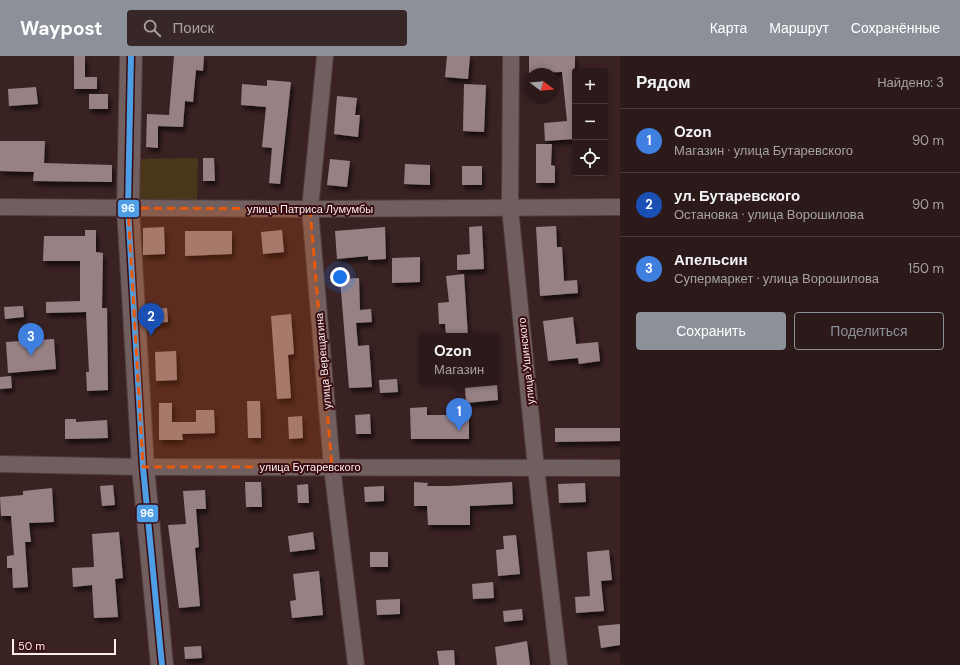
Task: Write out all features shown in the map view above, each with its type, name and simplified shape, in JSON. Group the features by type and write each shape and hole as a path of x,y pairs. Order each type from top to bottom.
{"main road":[{"path":"131,56 128,208 143,467 162,665"}],"street":[{"name":"улица Верещагина","path":"326,56 310,209 332,467 356,665"},
{"name":"улица Ушинского","path":"510,56 510,208 536,468 559,665"},
{"name":"улица Патриса Лумумбы","path":"0,207 310,209 620,207"},
{"name":"улица Бутаревского","path":"0,464 143,467 620,468"}],"highlighted area":[{"path":"128,208 310,209 332,467 143,467"}],"shaded area":[{"path":"198,158 197,200 138,199 138,159"}],"building":[{"path":"74,56 85,56 85,77 97,77 97,89 74,89"},
{"path":"174,56 204,56 203,71 196,70 193,102 185,101 183,127 158,126 158,148 146,147 147,114 169,115"},
{"path":"447,56 470,56 468,79 445,77"},
{"path":"529,56 575,56 575,68 572,68 572,139 545,141 544,123 567,121 562,72 560,72 560,68 529,68"},
{"path":"267,80 291,82 280,184 269,183 272,148 262,147 266,107 241,105 242,84 267,86"},
{"path":"464,84 486,85 484,132 463,131"},
{"path":"36,87 38,104 9,106 8,89"},
{"path":"89,94 108,94 108,109 89,109"},
{"path":"337,96 357,98 355,115 360,115 358,137 334,134"},
{"path":"0,141 45,141 44,163 112,165 112,182 33,181 34,172 0,171"},
{"path":"536,144 552,144 551,165 555,166 555,183 536,183"},
{"path":"203,158 214,158 215,181 203,181"},
{"path":"330,159 350,161 347,187 327,185"},
{"path":"405,164 430,165 430,185 404,184"},
{"path":"462,166 482,166 482,185 462,185"},
{"path":"482,226 484,269 457,270 457,255 470,254 469,227"},
{"path":"556,226 557,247 562,247 564,281 577,280 578,293 540,296 536,227"},
{"path":"164,227 165,254 143,255 143,228"},
{"path":"385,227 386,259 368,260 368,256 337,259 335,231"},
{"path":"85,230 96,230 96,252 103,253 102,308 107,308 108,390 87,391 86,372 89,372 86,312 46,313 46,302 80,301 80,261 43,261 44,236 85,236"},
{"path":"282,230 284,252 263,254 261,232"},
{"path":"185,231 232,231 232,254 185,256"},
{"path":"420,257 420,282 392,283 392,258"},
{"path":"464,274 468,333 446,333 445,324 439,324 438,303 449,302 446,276"},
{"path":"359,278 360,310 371,309 372,322 356,323 358,346 369,345 372,387 349,388 340,279"},
{"path":"23,306 24,317 5,319 4,307"},
{"path":"167,308 168,322 150,323 149,309"},
{"path":"291,314 294,354 288,355 291,398 277,399 271,316"},
{"path":"573,317 576,344 598,342 600,361 579,364 578,358 548,361 543,321"},
{"path":"54,339 56,369 8,373 6,342"},
{"path":"176,351 177,380 156,381 155,352"},
{"path":"11,376 12,388 0,389 0,377"},
{"path":"397,379 398,392 380,393 379,380"},
{"path":"497,385 498,400 466,403 465,388"},
{"path":"247,401 260,401 261,438 248,438"},
{"path":"159,403 172,403 172,422 196,422 196,410 214,410 215,433 182,434 183,440 159,440"},
{"path":"427,407 427,415 469,415 469,439 411,439 410,408"},
{"path":"370,414 371,434 356,434 355,415"},
{"path":"302,416 303,438 289,439 288,417"},
{"path":"65,419 76,419 76,422 107,420 108,438 65,439"},
{"path":"555,428 620,428 620,441 555,442"},
{"path":"245,482 261,482 262,507 246,507"},
{"path":"414,482 428,483 427,486 450,486 512,482 513,504 470,506 470,525 428,525 427,506 414,506"},
{"path":"585,483 586,502 559,503 558,484"},
{"path":"308,484 309,503 298,503 297,485"},
{"path":"113,485 115,505 102,506 100,486"},
{"path":"384,486 384,501 365,502 364,487"},
{"path":"52,488 54,522 29,523 31,542 25,542 28,587 13,588 12,568 7,568 7,556 14,555 11,516 1,516 0,497 23,495 23,491"},
{"path":"205,490 206,509 196,509 199,547 195,548 200,606 179,608 168,525 186,524 183,491"},
{"path":"119,532 123,578 115,579 118,617 94,618 92,585 73,587 72,568 94,567 92,534"},
{"path":"313,532 315,549 290,552 288,536"},
{"path":"516,535 520,574 498,576 496,550 504,549 503,536"},
{"path":"609,550 612,580 601,581 604,611 576,613 575,597 590,596 587,552"},
{"path":"370,552 388,552 388,567 370,567"},
{"path":"319,571 323,615 292,618 290,601 296,600 293,574"},
{"path":"493,582 494,598 473,599 472,584"},
{"path":"400,599 400,614 377,615 376,600"},
{"path":"522,609 523,620 504,622 503,611"},
{"path":"620,624 620,645 601,648 598,626"},
{"path":"527,641 530,665 497,665 495,647"},
{"path":"201,646 202,658 185,659 184,647"},
{"path":"454,650 455,665 439,665 437,651"}],"transit line":[{"name":"96","path":"131,56 128,208 143,467 162,665"}],"place":[{"name":"ул. Бутаревского","path":"151,336"},
{"name":"Апельсин","path":"31,356"},
{"name":"Ozon","path":"459,431"}]}
